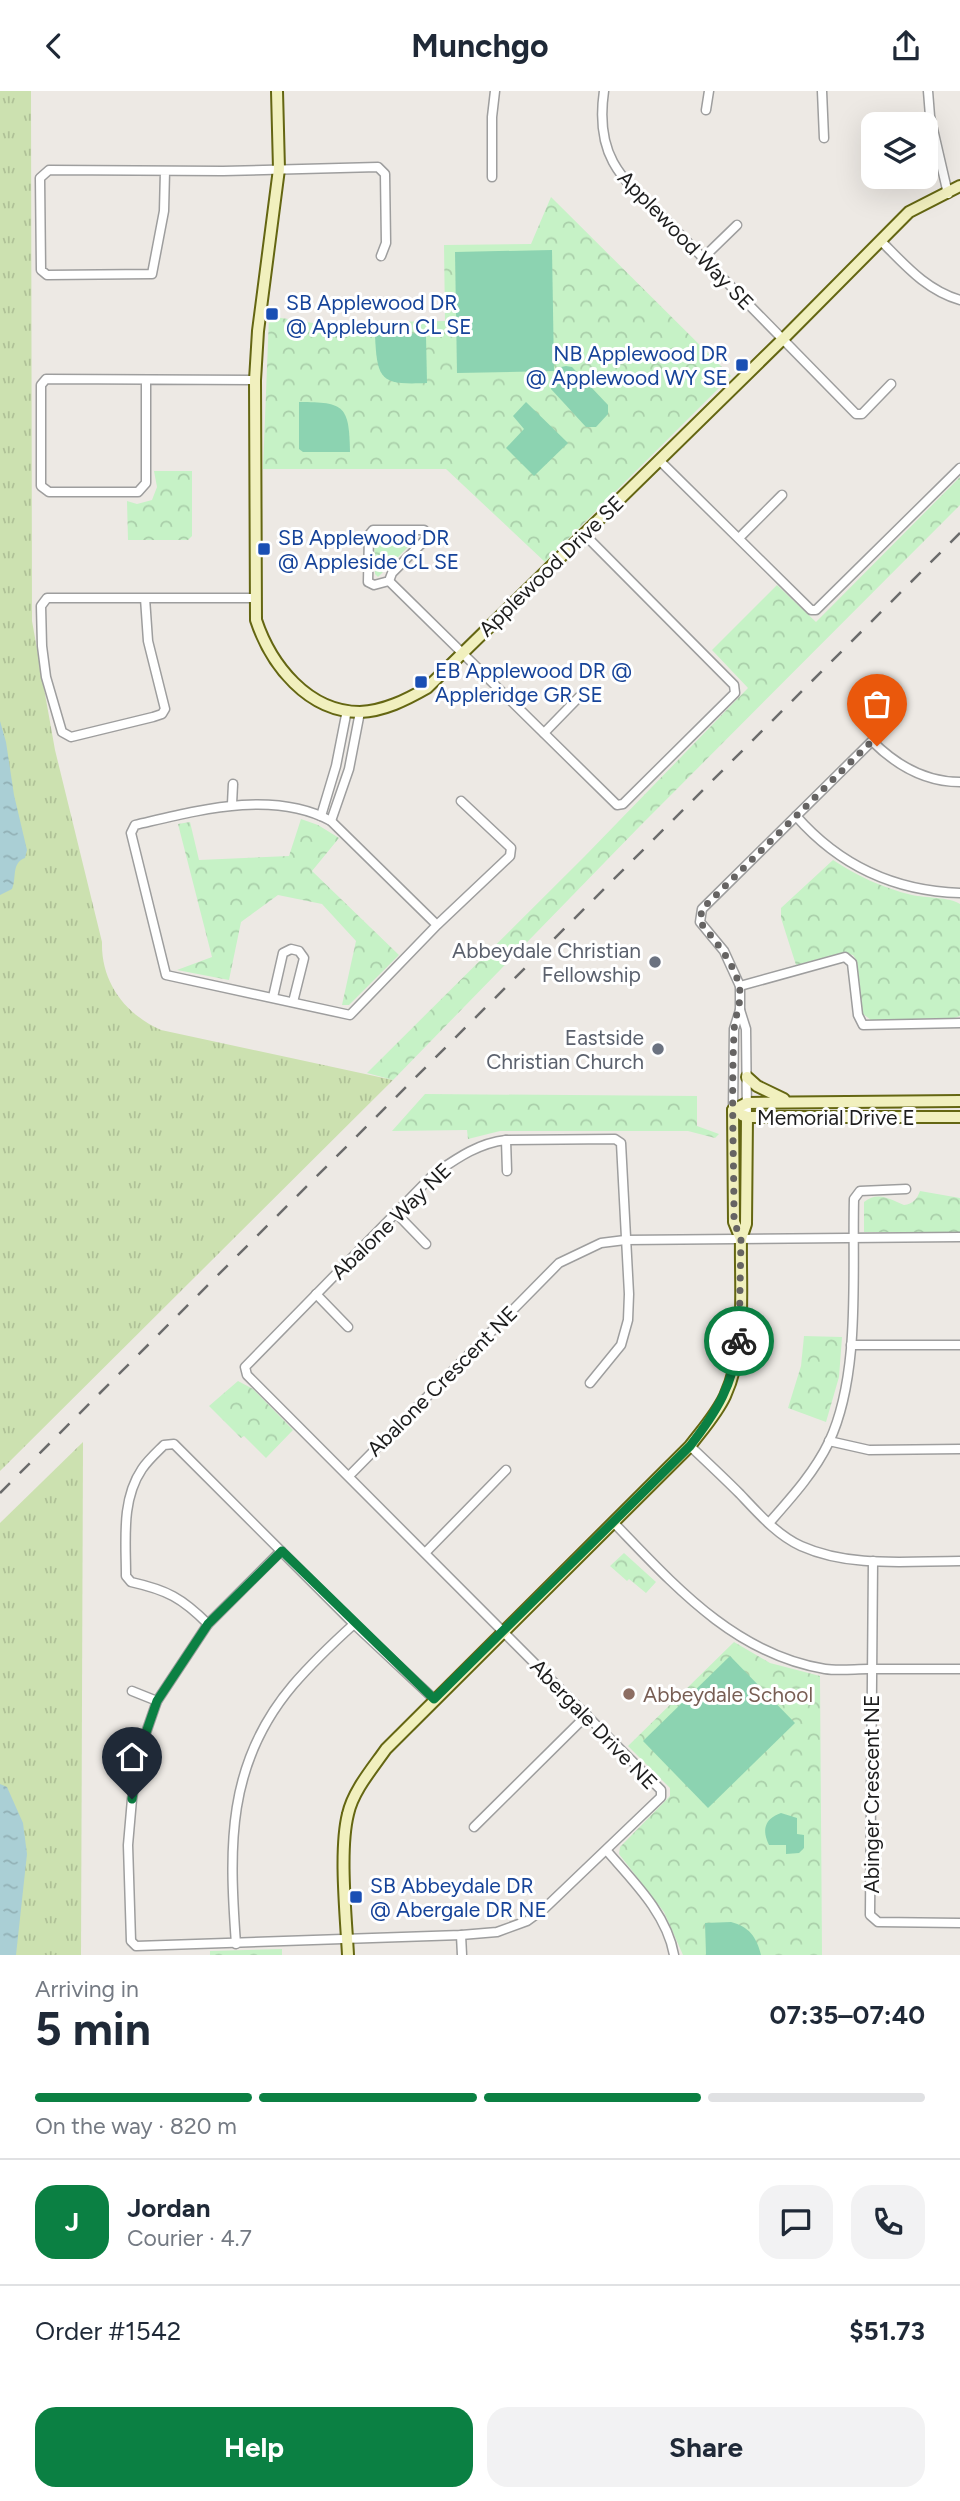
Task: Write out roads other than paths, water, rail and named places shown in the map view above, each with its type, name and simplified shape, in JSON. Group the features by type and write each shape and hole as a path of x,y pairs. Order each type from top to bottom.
{"street":[{"name":"Applewood Drive SE","path":"277,91 279,169 258,331 255,380 256,620 263,642 287,677 306,693 327,705 360,712 407,700 426,688 585,535 909,212 960,186"},
{"path":"492,177 495,91"},
{"name":"Applewood Way SE","path":"604,91 601,109 605,146 615,167 634,191 662,216 856,414 862,414 891,384"},
{"path":"706,110 709,91"},
{"path":"822,91 824,138"},
{"path":"929,91 930,116 948,194 960,196"},
{"path":"165,171 164,211 152,274 47,275 41,270 40,178 48,170 378,167 385,174 386,243 381,256"},
{"path":"703,258 737,225"},
{"path":"880,241 920,280 942,295 960,300"},
{"path":"146,380 146,483 138,492 49,492 41,487 43,381 146,380 255,380"},
{"path":"659,460 811,610 816,610 960,468"},
{"path":"739,538 782,495"},
{"path":"373,530 424,530 427,538 393,573 389,581 374,585 368,582 369,535 373,530"},
{"path":"389,581 617,805 623,804 735,693 734,685 585,535"},
{"path":"145,598 148,641 165,709 162,714 71,737 62,732 46,677 41,646 41,606 47,598 145,598 256,599"},
{"path":"544,733 583,693"},
{"path":"321,815 336,765 347,710"},
{"path":"331,821 349,769 360,712"},
{"path":"348,1955 345,1850 348,1813 361,1784 386,1749 434,1699 690,1446 713,1417 725,1396 735,1369 740,1340 741,1239 746,1224 746,1029 740,1010 740,986 723,951 700,922 702,909 872,741 911,771 950,782 960,782"},
{"path":"336,765 349,769"},
{"path":"232,804 233,784"},
{"path":"437,925 331,821 321,815 282,807 232,804 135,825 131,833 166,975 350,1015 437,925 510,856 511,848 461,800"},
{"path":"796,816 814,836 859,868 895,883 934,892 960,893"},
{"path":"272,997 283,953 291,949 299,951 304,958 293,1002"},
{"path":"740,986 845,957 852,963 858,1015 863,1025 960,1023"},
{"path":"740,1010 734,1029 733,1111 734,1222 741,1239"},
{"path":"747,1077 773,1095 793,1101"},
{"name":"Memorial Drive E","path":"733,1111 747,1103 960,1101"},
{"name":"Memorial Drive E","path":"733,1111 747,1117 960,1117"},
{"name":"Abalone Way NE","path":"349,1476 247,1375 245,1367 434,1174 463,1154 493,1141 615,1139 621,1143 625,1240"},
{"path":"506,1140 507,1171"},
{"path":"769,1523 804,1483 829,1441 843,1399 851,1345 853,1199 860,1191 906,1189"},
{"path":"396,1213 426,1244"},
{"name":"Abalone Crescent NE","path":"349,1476 559,1263 601,1243 625,1240 853,1236 960,1237"},
{"path":"590,1383 621,1345 628,1319 625,1240"},
{"path":"316,1294 348,1327"},
{"path":"851,1345 960,1345"},
{"path":"829,1441 869,1450 960,1450"},
{"path":"208,1624 188,1604 161,1589 131,1582 126,1576 127,1510 134,1485 143,1468 164,1445 174,1444 354,1624 434,1699"},
{"path":"690,1446 769,1523 799,1545 825,1555 873,1561 960,1561"},
{"path":"426,1552 506,1470"},
{"path":"349,1476 504,1632"},
{"path":"613,1522 697,1607 724,1627 756,1646 782,1657 827,1669 872,1669 873,1561"},
{"path":"132,1691 157,1701 208,1624 282,1551"},
{"path":"236,1944 232,1831 239,1791 252,1755 271,1715 292,1686 354,1624"},
{"name":"Abergale Drive NE","path":"157,1701 140,1750 128,1845 131,1941 136,1946 497,1932 527,1921 545,1909 661,1797 661,1790 504,1632"},
{"name":"Abinger Crescent NE","path":"960,1669 872,1669 870,1915 878,1922 960,1923"},
{"path":"474,1826 587,1715"},
{"path":"607,1851 647,1898 673,1945 674,1955"},
{"path":"461,1935 462,1955"}],"water":[{"path":"0,721 27,850 25,858 16,867 12,889 0,895"},
{"path":"0,1784 7,1787 23,1823 27,1854 16,1955 0,1955"}],"railway":[{"path":"0,1493 960,533"}],"place":[{"name":"SB Applewood DR @ Appleburn CL SE","path":"272,314"},
{"name":"NB Applewood DR @ Applewood WY SE","path":"742,365"},
{"name":"SB Applewood DR @ Appleside CL SE","path":"264,549"},
{"name":"EB Applewood DR @ Appleridge GR SE","path":"421,682"},
{"name":"Abbeydale Christian Fellowship","path":"655,962"},
{"name":"Eastside Christian Church","path":"658,1049"},
{"name":"Abbeydale School","path":"629,1694"},
{"name":"SB Abbeydale DR @ Abergale DR NE","path":"356,1897"}]}
